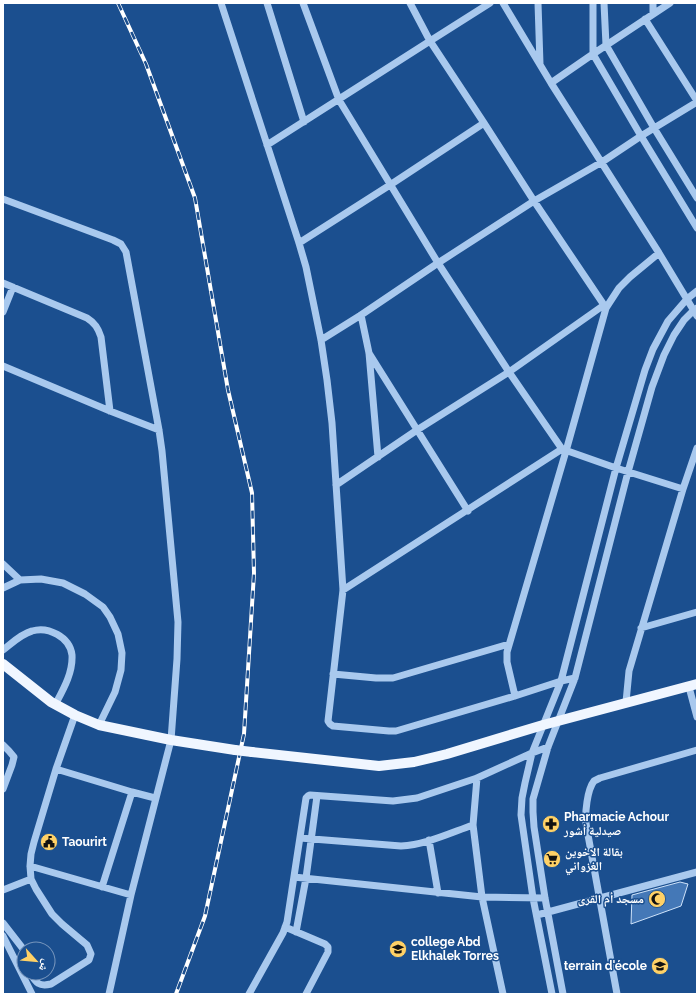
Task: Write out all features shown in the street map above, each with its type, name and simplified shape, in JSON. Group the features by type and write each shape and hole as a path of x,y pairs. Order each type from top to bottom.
{"main road":[{"path":"3,664 55,705 99,725 170,740 234,750 380,766 414,762 447,754 626,702 693,686"}],"street":[{"path":"221,3 299,243 306,267 322,340 331,416 343,590 328,721 333,726 396,731 575,678"},
{"path":"268,3 304,122"},
{"path":"303,3 339,100 438,263 509,372 564,450 683,489"},
{"path":"410,3 430,41 605,307 507,652 507,662 515,696"},
{"path":"267,145 490,3"},
{"path":"503,3 551,83 602,162 686,299 696,312 684,320 674,335 652,387 628,472 575,678 548,747 533,800 534,827 545,898 563,994"},
{"path":"538,3 540,64"},
{"path":"593,3 593,54 697,228"},
{"path":"604,3 606,45 697,198"},
{"path":"653,3 653,14"},
{"path":"551,83 670,3"},
{"path":"322,340 534,201 602,162 697,101 645,19"},
{"path":"299,243 484,123"},
{"path":"3,199 121,244 126,252 159,430 178,622 177,659 170,740 131,895 109,994"},
{"path":"336,485 417,430 509,372 605,307 619,288 658,253"},
{"path":"3,283 94,322 101,338 110,411"},
{"path":"3,312 13,287"},
{"path":"552,994 533,898 521,815 522,798 532,753 561,681 616,468 645,370 653,349 668,321 686,299 697,291"},
{"path":"361,315 368,353 378,457"},
{"path":"368,353 468,510"},
{"path":"3,366 159,430"},
{"path":"626,702 629,671 641,628 697,448"},
{"path":"343,590 564,450"},
{"path":"3,564 20,580"},
{"path":"3,588 20,580 41,579 63,583 85,594 103,607 110,617 118,634 122,652 121,670 115,692 99,725"},
{"path":"641,628 697,612"},
{"path":"3,650 21,636 31,631 42,630 54,632 64,639 70,647 72,656 66,683 55,705"},
{"path":"333,674 393,678 509,644"},
{"path":"693,686 697,717"},
{"path":"56,981 89,960 91,954 87,945 52,914 31,879 30,866 31,854 56,769 75,715"},
{"path":"3,745 14,757 3,789"},
{"path":"249,994 285,927 288,917 306,798 308,796 393,801 408,800 477,778 548,747"},
{"path":"617,994 586,824 585,814 587,800 595,780 697,750"},
{"path":"56,769 155,798"},
{"path":"477,778 474,825 482,897 503,994"},
{"path":"102,887 132,792"},
{"path":"296,932 306,878 317,796"},
{"path":"300,838 410,846 474,825"},
{"path":"429,840 438,893"},
{"path":"30,866 131,895"},
{"path":"537,915 697,872"},
{"path":"294,877 482,897 545,898"},
{"path":"3,890 31,879"},
{"path":"3,923 17,941"},
{"path":"285,927 325,944 328,947 328,952 306,994"},
{"path":"3,936 32,994"},
{"path":"36,981 44,985 51,984 56,981"}],"building":[{"name":"مسجد أم القرى","path":"680,882 688,884 681,906 631,924 632,895"}],"railway":[{"path":"118,3 146,64 195,198 228,390 252,493 254,573 244,734 205,916 176,994"}],"place":[{"name":"Pharmacie Achour صيدلية أشور","path":"551,824"},
{"name":"Taourirt","path":"49,842"},
{"name":"بقالة الاخوين الغزواني","path":"552,859"},
{"name":"مسجد أم القرى","path":"657,899"},
{"name":"college Abd Elkhalek Torres","path":"398,949"},
{"name":"terrain d'école","path":"660,966"}]}
